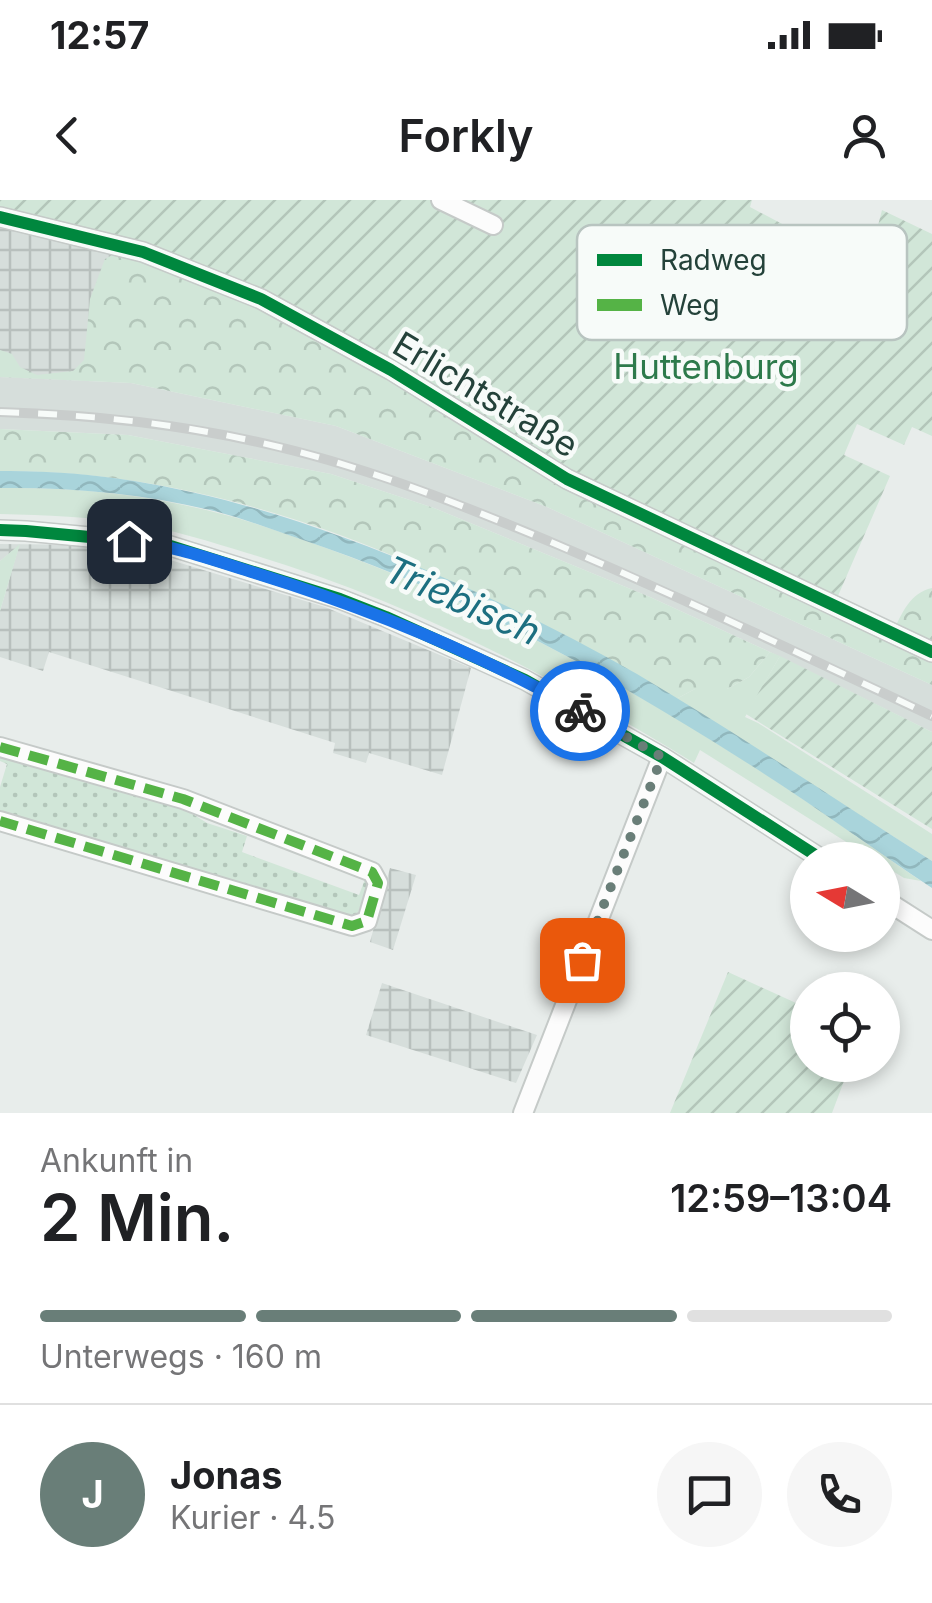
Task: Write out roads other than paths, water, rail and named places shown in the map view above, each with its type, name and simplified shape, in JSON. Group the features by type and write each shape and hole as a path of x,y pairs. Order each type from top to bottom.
{"street":[{"path":"441,200 493,225"},
{"name":"Erlichtstraße","path":"0,218 143,252 261,299 391,370 567,479 932,652"},
{"path":"0,530 164,544 386,618 525,680 662,757 794,842"},
{"path":"0,747 183,799 372,872 378,883 367,921 352,926 0,821"},
{"path":"523,1113 662,757"},
{"path":"900,910 932,930"}],"water":[{"name":"Triebisch","path":"0,471 56,472 167,487 275,514 459,584 612,660 785,766 932,861 932,888 900,866 900,842 865,842 768,776 643,700 541,643 435,591 326,548 218,512 110,493 0,488"}],"railway":[{"path":"0,412 106,418 210,432 315,456 385,478 605,565 932,716"}],"park label":[{"name":"Huttenburg","path":"706,366"}]}
